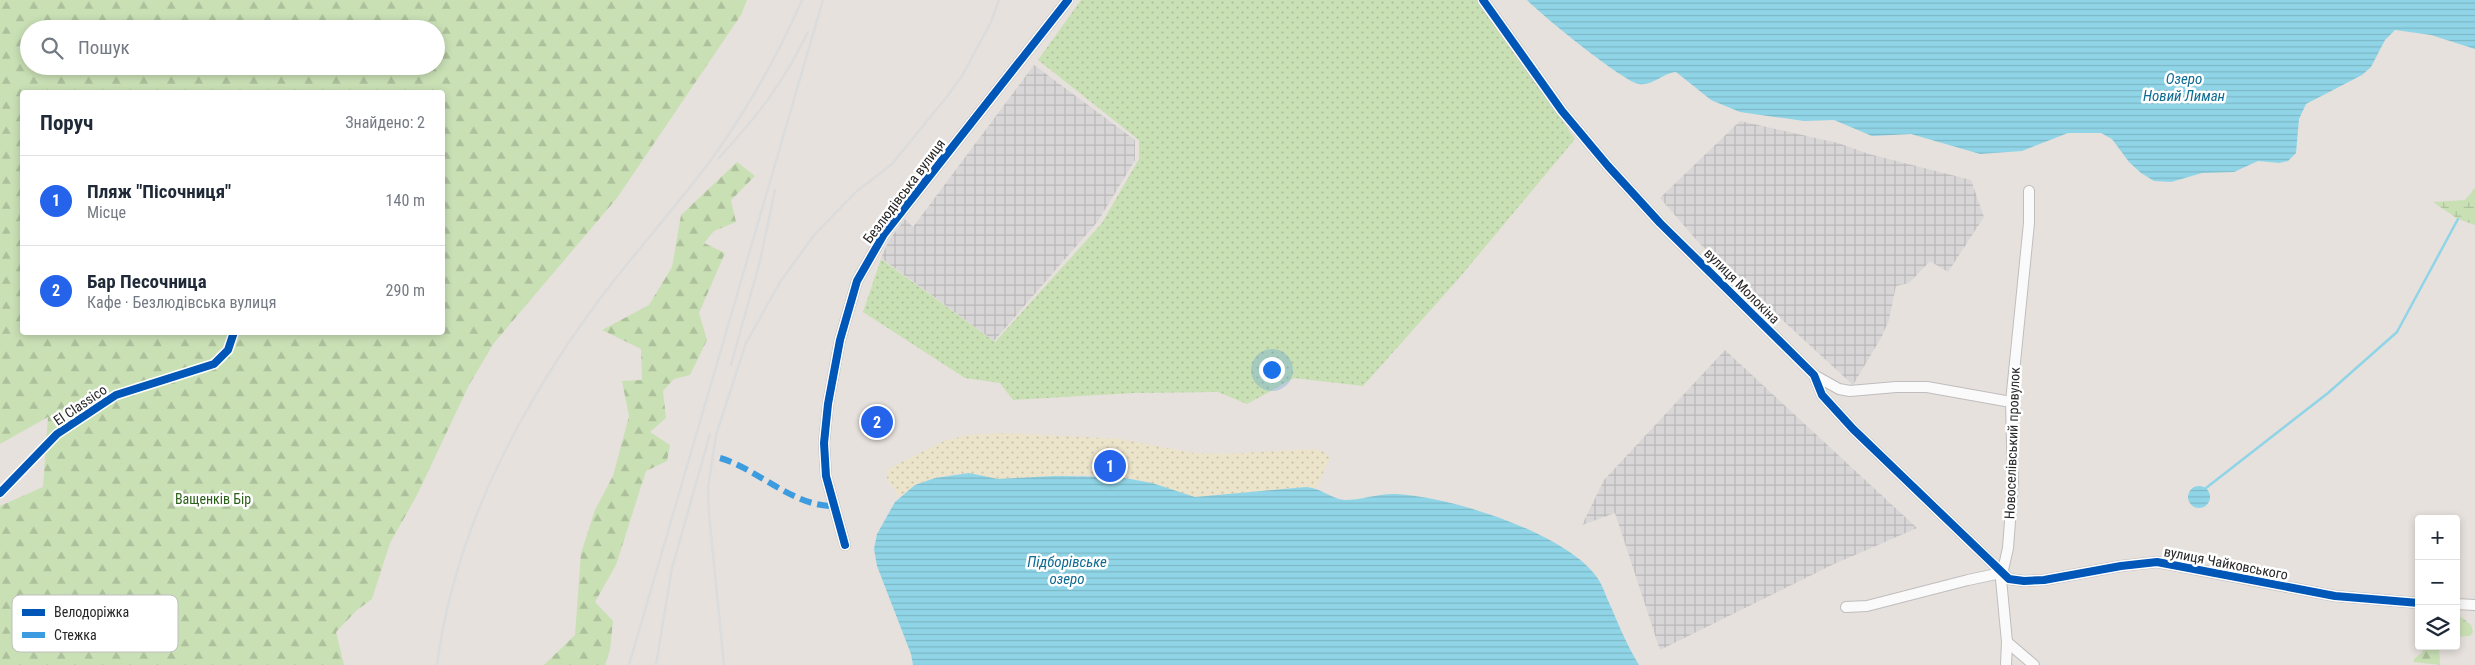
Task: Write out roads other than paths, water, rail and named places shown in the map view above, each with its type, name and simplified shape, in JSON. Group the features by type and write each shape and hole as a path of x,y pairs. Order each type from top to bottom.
{"street":[{"name":"Безлюдівська вулиця","path":"845,545 826,476 824,442 828,404 840,340 857,281 884,234 1068,0"},
{"name":"вулиця Молокіна","path":"1483,0 1557,104 1608,166 1660,223 1814,375 1820,391 1830,404 2001,573"},
{"name":"Новоселівський провулок","path":"2006,665 2007,642 2001,573 2008,548 2013,481 2011,402 2029,223 2029,191"},
{"path":"1814,375 1839,388 1850,391 1896,387 1927,387 2011,402"},
{"name":"вулиця Чайковського","path":"2001,573 2013,580 2031,581 2121,566 2162,563 2335,596 2415,603"},
{"path":"1846,607 1867,606 2001,573"},
{"path":"2460,604 2475,605"},
{"path":"2007,642 2034,665"}],"water":[{"name":"Озеро Новий Лиман","path":"1527,0 2475,0 2475,49 2431,35 2395,30 2385,40 2371,67 2362,75 2306,104 2299,119 2296,153 2288,161 2279,163 2258,161 2234,172 2202,173 2171,182 2154,181 2141,173 2129,162 2112,139 2101,133 2068,133 2022,151 1980,154 1911,134 1872,136 1834,120 1804,121 1740,112 1711,100 1676,72 1649,83 1639,84 1631,81 1601,61"},
{"name":"Підборівське озеро","path":"969,473 998,479 1055,476 1119,477 1152,483 1195,497 1306,487 1344,500 1397,494 1446,502 1475,510 1533,532 1559,545 1580,560 1601,583 1639,665 913,665 911,654 877,566 874,549 877,534 895,502 915,485 935,478"},
{"path":"2199,486 2207,489 2210,497 2207,505 2199,508 2191,505 2188,497 2191,489"}],"waterway":[{"path":"2206,488 2328,393 2397,332 2458,219"}],"railway":[{"path":"437,665 445,616 458,569 492,477 514,433 565,348 593,308 713,157 739,119 783,42 802,0"},
{"path":"629,665 823,0"},
{"path":"724,665 708,488 716,435 746,343 780,282 815,234 857,191 892,164 949,94 962,76 991,22 999,0"},
{"path":"719,158 779,84 808,32"},
{"path":"731,365 760,261 775,190"},
{"path":"656,665 672,568 710,434"}],"place":[{"name":"Бар Песочница","path":"877,422"},
{"name":"Пляж \"Пісочниця\"","path":"1110,466"}],"park label":[{"name":"Ващенків Бір","path":"213,499"}]}
